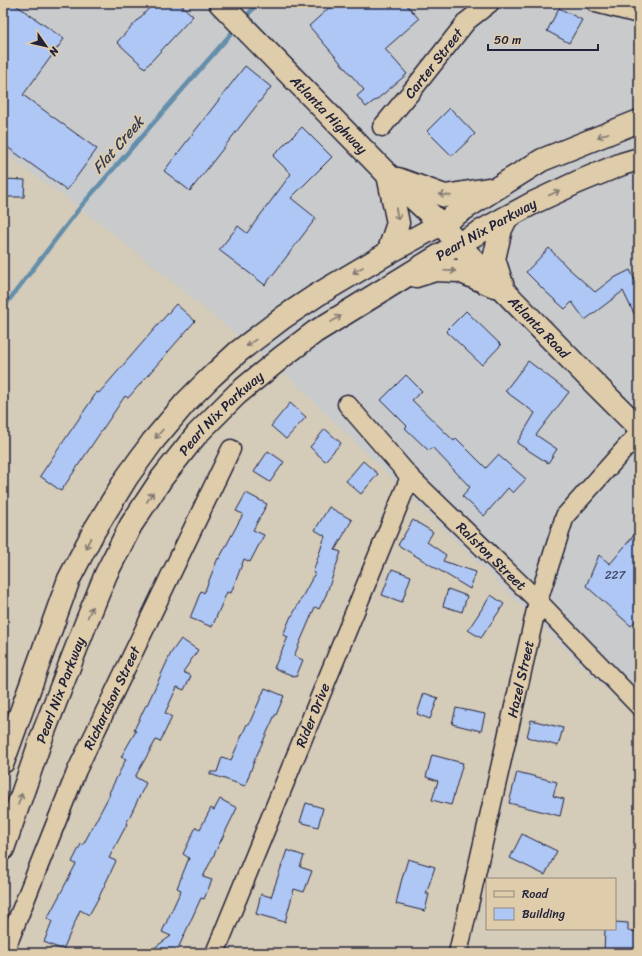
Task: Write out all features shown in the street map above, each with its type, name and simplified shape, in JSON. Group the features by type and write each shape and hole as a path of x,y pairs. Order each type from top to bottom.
{"main road":[{"name":"Atlanta Highway","path":"226,9 388,176 441,224"},
{"name":"Pearl Nix Parkway","path":"3,762 69,579 94,531 123,483 153,441 186,402 238,352 284,317 317,295 388,252 441,224 542,160 639,121"},
{"name":"Pearl Nix Parkway","path":"3,849 44,734 106,574 131,525 162,478 197,434 237,394 315,332 458,244 533,203 578,182 622,164 639,159"},
{"path":"388,176 445,196 497,188"},
{"path":"388,176 398,223 388,252"},
{"path":"504,290 494,259 501,229 507,217"},
{"name":"Atlanta Road","path":"441,224 458,244 639,428"},
{"path":"398,281 435,270 459,271 504,290"}],"street":[{"name":"Carter Street","path":"382,127 467,21 490,3"},
{"path":"596,3 639,14"},
{"name":"Ralston Street","path":"347,404 410,477 538,601 639,706"},
{"name":"Hazel Street","path":"458,953 538,601 565,516 639,433"},
{"name":"Richardson Street","path":"4,953 77,770 231,449"},
{"name":"Rider Drive","path":"215,953 410,477"}],"shaded area":[{"path":"3,3 639,3 639,721 292,380 104,226 3,152"}],"building":[{"path":"3,3 13,3 64,39 23,95 97,149 67,190 3,144"},
{"path":"154,3 179,3 193,16 145,68 117,42"},
{"path":"341,3 405,3 419,19 385,49 407,74 366,107 357,96 364,90 309,26 330,7 333,10"},
{"path":"559,8 582,20 569,43 547,31"},
{"path":"245,66 271,87 190,191 164,171"},
{"path":"450,108 475,134 452,156 427,131"},
{"path":"302,127 332,157 291,198 316,218 265,285 219,250 238,226 247,233 291,174 273,156"},
{"path":"3,179 25,180 24,197 3,197"},
{"path":"549,248 567,267 595,292 612,279 630,270 639,289 639,324 623,291 585,320 572,302 565,309 526,272"},
{"path":"176,304 195,321 128,398 125,396 61,491 40,476 97,392 99,393"},
{"path":"466,311 501,345 482,365 446,331"},
{"path":"528,361 569,392 536,435 557,449 548,463 517,443 535,413 505,391"},
{"path":"406,375 422,391 412,400 454,441 456,438 486,468 498,455 526,479 513,493 508,488 484,516 462,496 470,487 432,447 429,451 405,428 407,426 381,400"},
{"path":"290,403 306,417 286,439 271,426"},
{"path":"325,429 341,443 325,461 310,447"},
{"path":"268,451 284,462 270,482 254,472"},
{"path":"363,461 378,474 361,494 346,481"},
{"path":"246,493 267,504 253,530 264,535 250,562 244,559 231,593 227,592 212,627 190,618 201,591 204,593 218,558 219,559 243,514 236,511"},
{"path":"329,507 352,520 335,550 341,552 326,595 319,609 315,607 294,656 303,660 296,677 274,668 288,637 283,635 291,616 315,573 313,572 325,536 315,530"},
{"path":"413,520 433,532 427,542 446,555 443,561 476,572 470,589 398,545"},
{"path":"639,529 639,616 631,626 586,586 599,555 610,564"},
{"path":"392,569 411,576 402,602 382,595"},
{"path":"448,589 467,596 462,612 443,606"},
{"path":"491,595 504,604 481,638 468,630"},
{"path":"181,639 198,650 183,672 191,676 184,690 177,687 165,713 172,717 160,742 156,740 135,777 146,783 109,858 116,861 89,915 80,910 63,950 44,942 52,921 47,919 76,864 72,862 81,844 83,845 110,794 109,793 126,759 121,757 136,731 134,730 171,653"},
{"path":"265,688 284,696 255,759 245,786 210,774 210,772 217,772 222,757 231,760"},
{"path":"424,693 438,698 430,719 417,714"},
{"path":"456,708 485,714 481,731 452,724"},
{"path":"531,720 563,728 558,746 527,737"},
{"path":"432,755 463,763 451,805 432,800 438,781 426,777"},
{"path":"517,772 557,782 553,796 564,799 560,816 509,803"},
{"path":"220,799 237,808 203,877 212,880 204,899 201,898 176,953 147,953 171,936 162,932 181,890 177,888 189,858 183,854 196,827 200,829 211,808 214,810"},
{"path":"306,803 323,808 318,827 300,822"},
{"path":"522,834 557,851 545,875 510,858"},
{"path":"287,850 304,856 300,867 312,871 304,892 294,889 285,922 256,914 261,894 271,897"},
{"path":"408,859 435,867 426,894 429,894 425,911 396,904"},
{"path":"616,922 628,923 628,931 639,932 639,952 628,951 628,953 604,953 605,930 616,930"}],"waterway":[{"name":"Flat Creek","path":"243,20 258,3"},
{"name":"Flat Creek","path":"3,308 82,205 236,28"}]}
